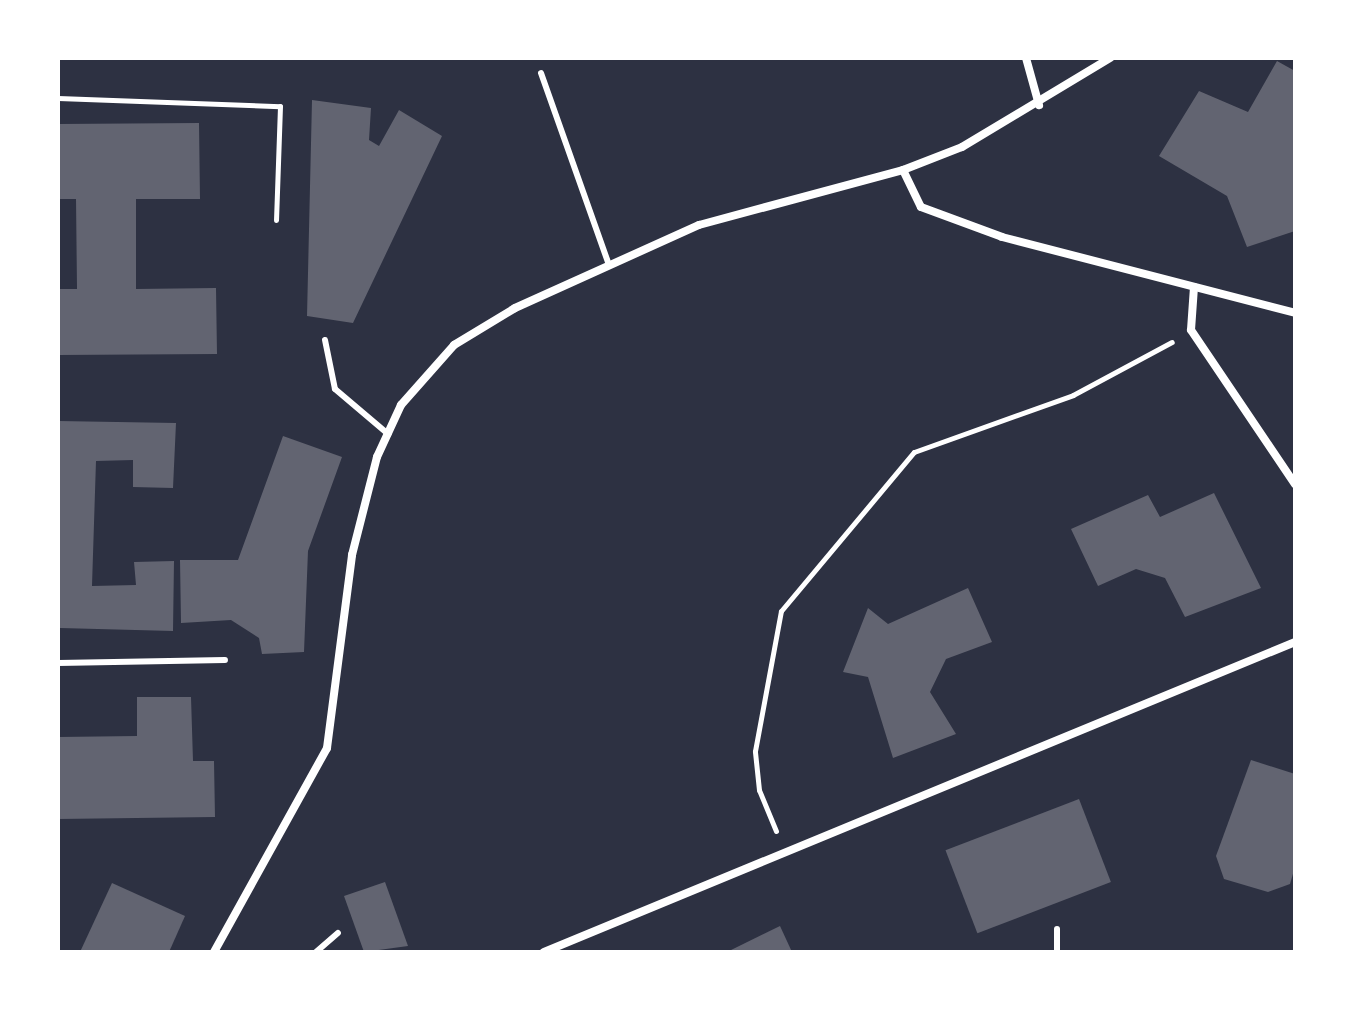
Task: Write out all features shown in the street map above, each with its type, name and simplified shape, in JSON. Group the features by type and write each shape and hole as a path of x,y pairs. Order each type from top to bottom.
{"street":[{"path":"1026,58 1039,105"},
{"path":"214,952 327,748 352,555 388,434 401,405 454,345 515,308 699,225 903,170 962,147 1039,105 1110,58"},
{"path":"903,170 921,207 1002,237 1295,313"},
{"path":"1194,287 1191,330 1295,484"},
{"path":"544,952 783,850 1295,642"}],"lane":[{"path":"541,73 609,265"},
{"path":"325,340 335,389 388,434"},
{"path":"58,663 225,660"},
{"path":"1057,929 1057,952"},
{"path":"316,952 338,933"}],"path":[{"path":"58,98 280,106 276,220"},
{"path":"783,850 759,790 755,751 781,611 914,452 1073,395 1191,330"}],"building":[{"path":"1277,61 1295,71 1295,231 1247,247 1227,196 1159,156 1199,91 1248,112"},
{"path":"312,100 371,108 369,140 379,146 399,110 442,136 353,323 307,316"},
{"path":"199,123 200,199 136,199 136,289 216,288 217,354 58,355 58,289 77,289 76,199 58,199 58,124"},
{"path":"58,421 176,423 173,488 133,487 133,460 96,461 92,586 136,585 134,562 174,561 173,631 60,628"},
{"path":"283,436 342,457 308,551 304,652 262,654 259,638 231,620 181,623 180,560 238,560"},
{"path":"1214,493 1261,588 1185,617 1165,578 1136,569 1098,586 1071,529 1148,495 1160,517"},
{"path":"968,588 992,642 946,659 930,692 956,734 893,758 868,677 843,672 868,608 888,624"},
{"path":"137,697 191,697 193,761 214,761 215,817 58,819 58,737 137,736"},
{"path":"1251,760 1295,774 1295,867 1290,884 1268,892 1224,879 1216,856"},
{"path":"1079,799 1111,882 977,933 945,850"},
{"path":"385,882 408,946 364,952 344,896"},
{"path":"112,883 185,916 169,952 80,952"},
{"path":"780,926 792,952 727,952"}]}
